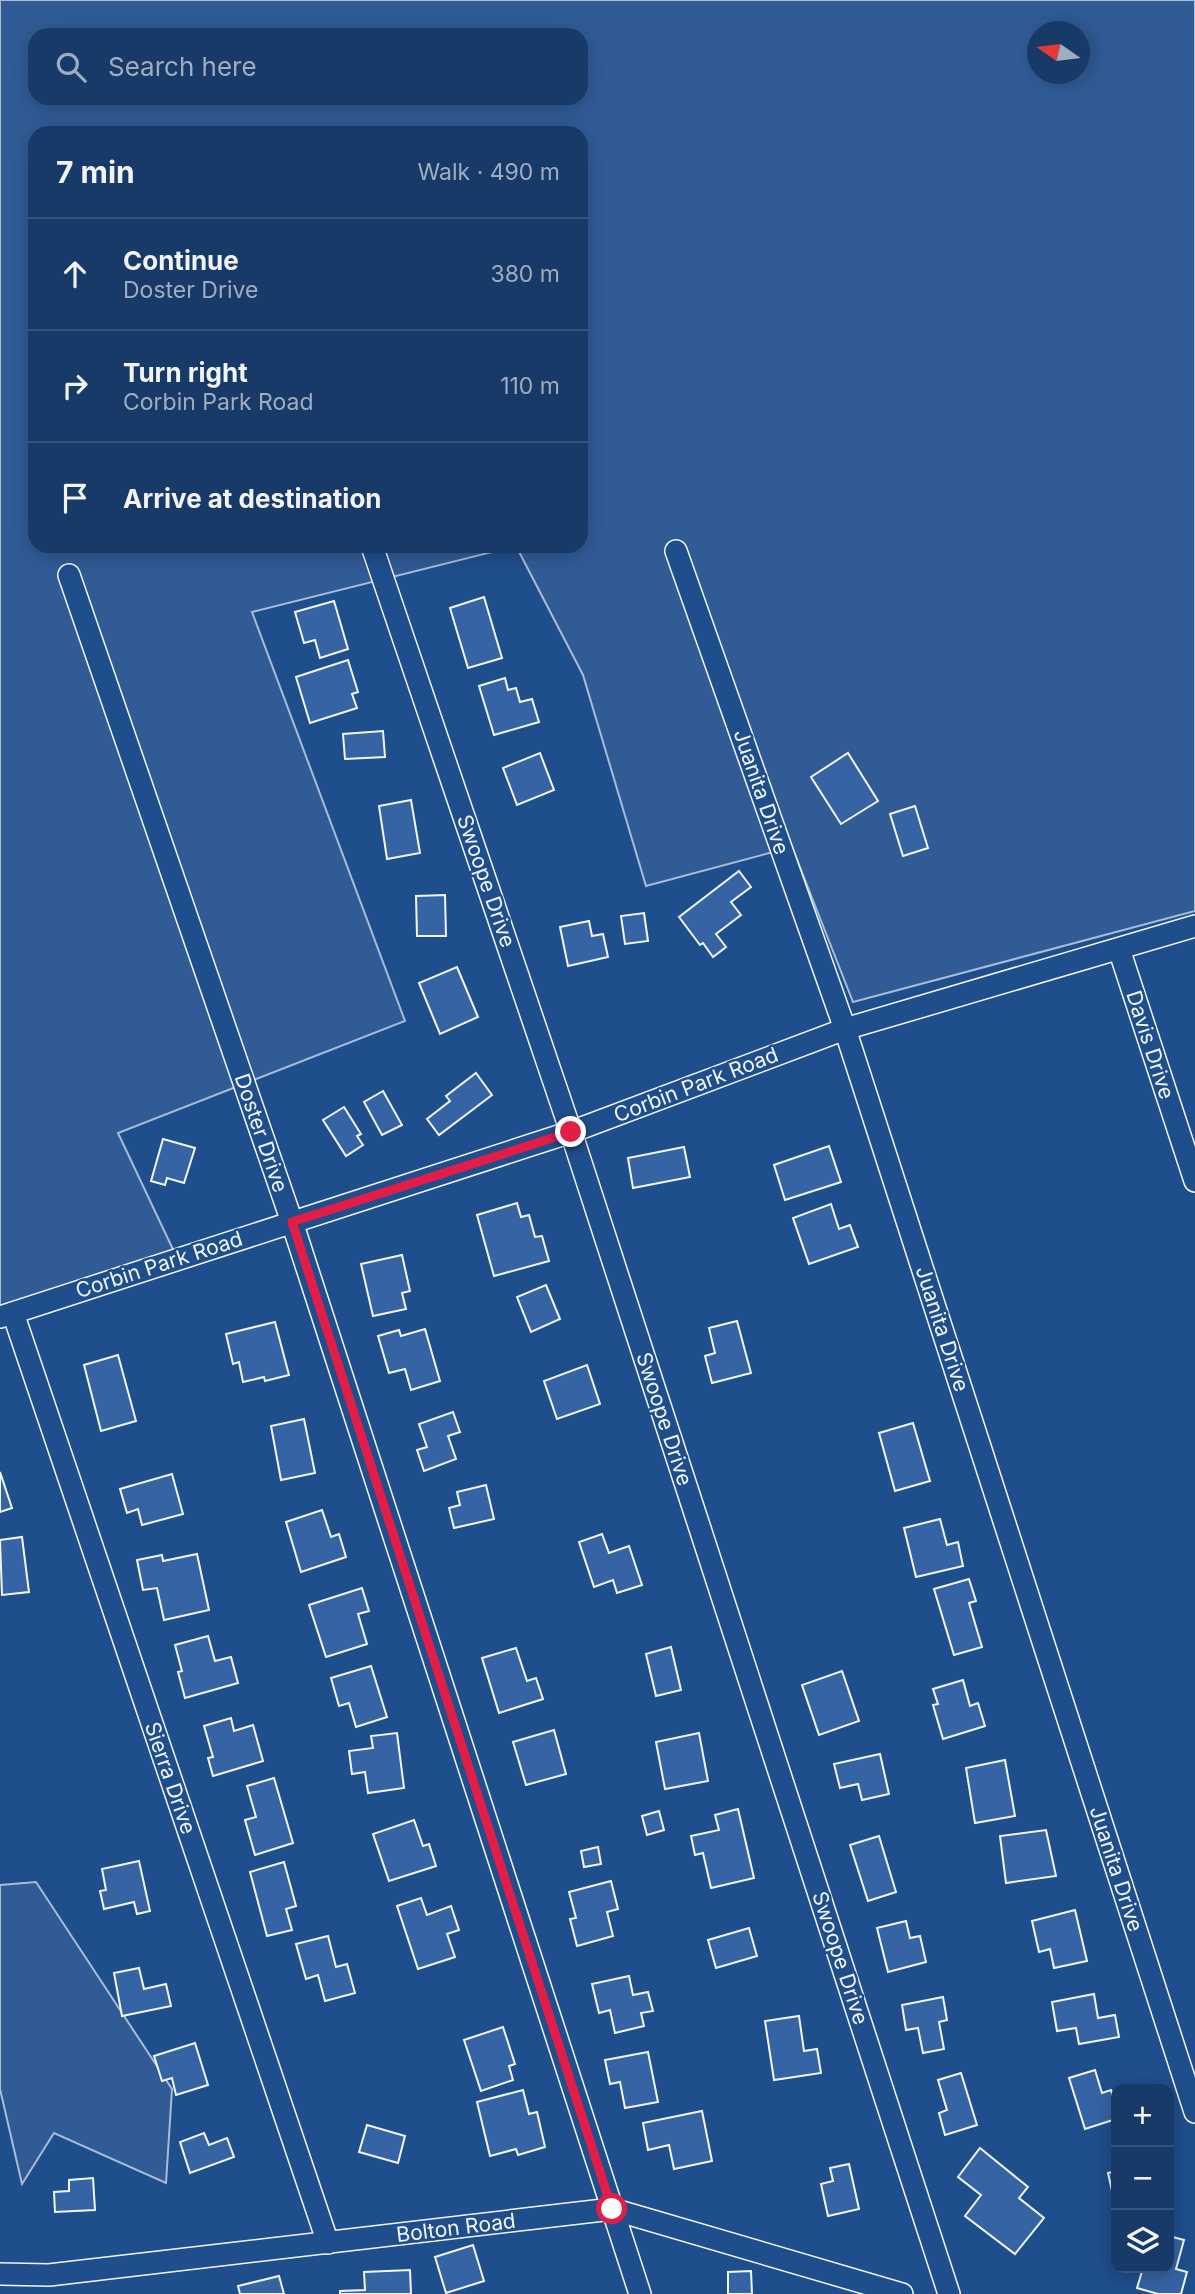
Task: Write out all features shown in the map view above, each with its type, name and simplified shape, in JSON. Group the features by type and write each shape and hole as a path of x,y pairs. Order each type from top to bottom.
{"street":[{"name":"Juanita Drive","path":"676,551 845,1029 1195,2112"},
{"name":"Swoope Drive","path":"374,553 571,1132 949,2294"},
{"name":"Doster Drive","path":"69,575 292,1222 640,2294"},
{"name":"Corbin Park Road","path":"6,1315 571,1132 845,1029 1195,926"},
{"name":"Davis Drive","path":"1119,949 1195,1181"},
{"name":"Sierra Drive","path":"6,1315 328,2244"},
{"name":"Bolton Road","path":"0,2274 49,2275 612,2209 902,2294"}],"shaded area":[{"path":"0,0 1195,0 1195,911 853,1002 792,847 646,886 583,675 520,553 588,553 588,126 28,126 28,553 488,553 252,612 405,1021 118,1133 178,1260 0,1324"},
{"path":"36,1882 172,2089 166,2183 54,2133 22,2184 0,2089 0,1885"}],"building":[{"path":"484,597 502,658 468,668 450,608"},
{"path":"334,601 348,649 320,658 315,640 304,643 295,612"},
{"path":"348,660 358,692 352,694 357,708 310,723 296,677"},
{"path":"505,678 508,690 516,688 520,702 532,699 539,722 494,735 479,686"},
{"path":"383,731 385,757 345,759 343,734"},
{"path":"540,753 554,790 517,805 503,768"},
{"path":"848,753 878,801 841,824 811,777"},
{"path":"411,800 420,853 387,859 379,806"},
{"path":"915,806 928,848 903,856 890,814"},
{"path":"739,871 751,887 731,902 741,915 716,934 726,947 713,957 703,943 700,945 679,917"},
{"path":"445,895 446,936 417,936 416,896"},
{"path":"644,913 648,941 625,944 621,916"},
{"path":"589,921 592,936 603,934 608,957 568,966 560,927"},
{"path":"457,967 478,1017 440,1034 419,983"},
{"path":"476,1073 492,1095 439,1135 427,1119 450,1101 446,1096"},
{"path":"383,1091 402,1125 382,1135 364,1102"},
{"path":"344,1107 361,1134 357,1136 363,1145 346,1156 323,1120"},
{"path":"163,1139 195,1148 184,1183 167,1178 165,1185 151,1181"},
{"path":"829,1146 841,1182 785,1200 774,1165"},
{"path":"684,1147 690,1177 633,1188 628,1158"},
{"path":"517,1203 521,1217 529,1215 535,1237 542,1236 549,1261 494,1276 477,1215"},
{"path":"831,1204 839,1229 850,1225 858,1247 809,1264 793,1218"},
{"path":"402,1255 410,1291 402,1293 406,1309 373,1316 361,1264"},
{"path":"546,1285 560,1319 531,1332 517,1297"},
{"path":"737,1321 751,1373 712,1383 705,1356 715,1353 709,1328"},
{"path":"275,1322 289,1375 265,1381 264,1377 243,1382 239,1362 233,1364 226,1334"},
{"path":"425,1329 440,1381 411,1390 405,1369 389,1373 378,1336 399,1330 401,1336"},
{"path":"118,1355 136,1421 101,1431 84,1365"},
{"path":"587,1365 600,1404 557,1419 544,1381"},
{"path":"453,1412 460,1432 448,1436 456,1459 424,1471 417,1450 427,1447 419,1424"},
{"path":"304,1419 315,1473 281,1480 271,1426"},
{"path":"913,1423 930,1481 895,1491 879,1433"},
{"path":"0,1472 12,1508 0,1512"},
{"path":"172,1474 183,1514 142,1525 138,1509 127,1513 120,1489"},
{"path":"486,1485 494,1519 454,1528 449,1508 460,1505 457,1492"},
{"path":"322,1510 331,1537 339,1534 346,1557 301,1572 286,1522"},
{"path":"940,1519 947,1545 958,1542 963,1566 916,1577 904,1528"},
{"path":"602,1534 609,1553 629,1546 642,1585 617,1593 613,1580 594,1587 579,1542"},
{"path":"22,1537 29,1592 2,1595 0,1540"},
{"path":"197,1554 209,1610 164,1620 157,1588 143,1590 137,1560 162,1555 163,1561"},
{"path":"969,1579 976,1601 969,1603 982,1647 954,1655 934,1589"},
{"path":"362,1588 369,1611 358,1614 367,1644 326,1657 309,1605"},
{"path":"208,1636 215,1661 231,1657 238,1683 185,1698 175,1645"},
{"path":"671,1647 681,1690 656,1696 646,1654"},
{"path":"516,1648 527,1681 536,1678 543,1699 499,1713 482,1658"},
{"path":"371,1666 387,1717 356,1727 349,1703 339,1706 331,1678"},
{"path":"842,1671 859,1721 819,1735 802,1685"},
{"path":"963,1680 970,1706 978,1703 985,1726 943,1739 933,1705 938,1704 933,1689"},
{"path":"231,1718 234,1731 253,1725 263,1761 213,1776 208,1758 213,1757 204,1726"},
{"path":"554,1730 566,1774 526,1785 513,1742"},
{"path":"397,1733 404,1788 368,1793 365,1772 352,1774 349,1751 373,1748 371,1736"},
{"path":"699,1733 708,1781 665,1789 656,1742"},
{"path":"880,1754 889,1794 862,1800 858,1784 840,1788 834,1764"},
{"path":"1005,1760 1015,1816 975,1823 966,1768"},
{"path":"274,1778 293,1843 255,1855 245,1820 256,1817 247,1786"},
{"path":"738,1809 754,1878 711,1888 703,1853 695,1855 691,1836 719,1830 715,1815"},
{"path":"659,1811 664,1830 647,1835 642,1816"},
{"path":"414,1820 423,1846 429,1844 436,1866 389,1881 373,1834"},
{"path":"1046,1830 1056,1876 1006,1883 1000,1836"},
{"path":"879,1836 896,1892 868,1901 850,1845"},
{"path":"598,1847 601,1864 584,1867 581,1851"},
{"path":"139,1861 150,1911 137,1914 134,1902 104,1909 100,1891 106,1890 102,1869"},
{"path":"284,1862 296,1906 286,1909 292,1930 267,1936 250,1872"},
{"path":"611,1881 618,1909 607,1912 613,1936 577,1946 570,1919 576,1918 569,1892"},
{"path":"421,1898 427,1915 451,1906 459,1930 447,1934 455,1957 418,1969 397,1906"},
{"path":"1075,1910 1087,1961 1054,1968 1050,1949 1039,1952 1032,1921"},
{"path":"906,1921 910,1938 920,1936 926,1962 888,1972 877,1928"},
{"path":"749,1928 757,1956 716,1968 708,1940"},
{"path":"328,1936 336,1967 347,1964 355,1993 325,2001 318,1975 306,1979 296,1944"},
{"path":"139,1968 144,1989 166,1984 171,2006 122,2016 114,1973"},
{"path":"629,1976 633,1995 648,1992 653,2011 641,2013 644,2026 615,2033 610,2010 599,2013 592,1984"},
{"path":"1094,1994 1098,2018 1115,2015 1119,2037 1079,2044 1076,2028 1057,2031 1052,2002"},
{"path":"943,1997 947,2020 939,2022 944,2049 923,2053 918,2028 906,2030 902,2005"},
{"path":"799,2016 804,2051 817,2049 821,2073 774,2080 765,2021"},
{"path":"503,2027 515,2064 509,2066 513,2080 481,2091 464,2040"},
{"path":"195,2043 208,2085 176,2095 172,2078 162,2081 154,2056"},
{"path":"648,2052 658,2102 625,2108 620,2082 610,2084 605,2060"},
{"path":"1095,2070 1102,2093 1111,2090 1111,2121 1085,2129 1069,2078"},
{"path":"961,2073 977,2125 945,2135 939,2113 947,2110 938,2080"},
{"path":"523,2090 529,2114 537,2112 545,2147 518,2155 516,2149 490,2156 477,2102"},
{"path":"702,2111 712,2161 674,2169 669,2145 648,2150 643,2123"},
{"path":"367,2125 405,2136 398,2163 359,2152"},
{"path":"204,2133 209,2145 227,2138 234,2157 190,2173 180,2142"},
{"path":"980,2148 1028,2187 1019,2198 1044,2218 1015,2254 965,2216 981,2195 958,2177"},
{"path":"849,2164 859,2209 828,2216 821,2184 833,2181 830,2168"},
{"path":"93,2178 95,2210 55,2212 54,2192 69,2191 69,2180"},
{"path":"1174,2237 1184,2240 1176,2269 1187,2272 1181,2294 1158,2294 1137,2288 1142,2273 1174,2273"},
{"path":"473,2245 484,2281 446,2293 435,2257"},
{"path":"410,2270 411,2294 340,2294 340,2291 365,2290 364,2272"},
{"path":"751,2271 752,2294 728,2294 728,2272"},
{"path":"279,2276 284,2294 240,2294 238,2286"}],"route":[{"path":"571,1132 292,1222 612,2209"}]}
